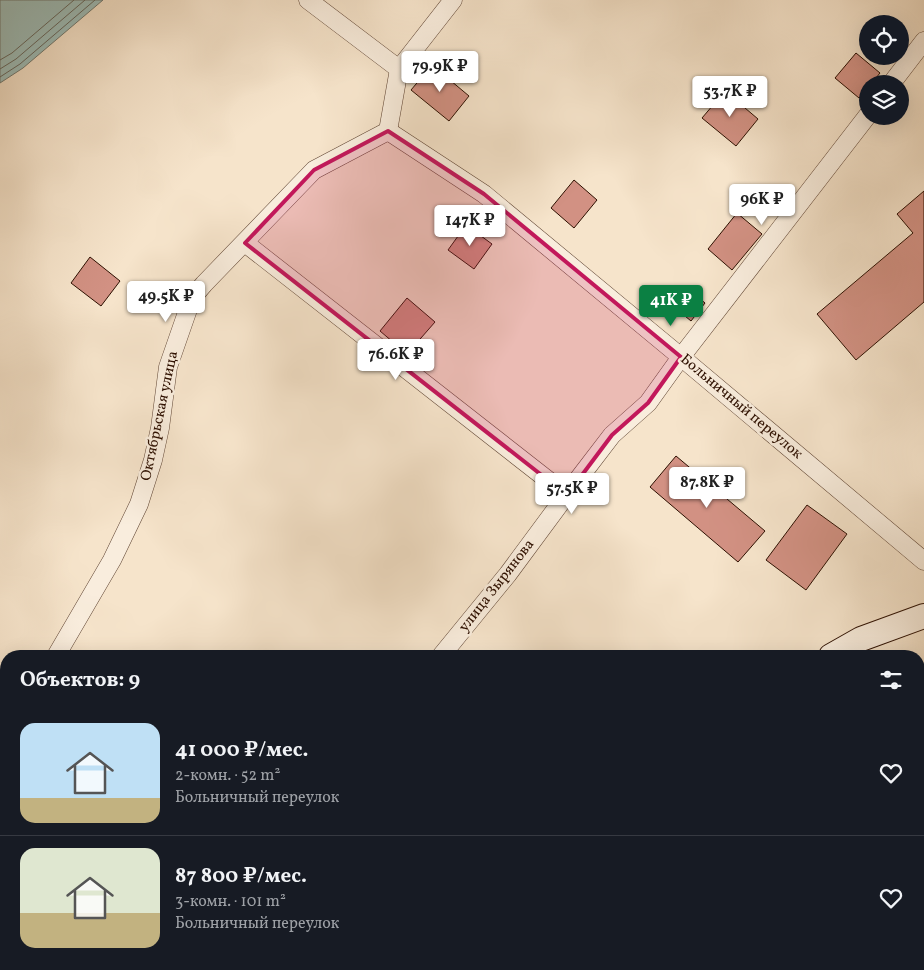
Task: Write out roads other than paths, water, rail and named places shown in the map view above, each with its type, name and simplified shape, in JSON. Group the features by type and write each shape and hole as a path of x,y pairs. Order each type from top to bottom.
{"main road":[{"path":"842,650 861,639 924,616"}],"street":[{"path":"308,0 399,69"},
{"path":"388,131 399,69 453,0"},
{"path":"898,75 924,41"},
{"name":"улица Зырянова","path":"446,650 508,574 612,435 648,404 681,357 860,125"},
{"name":"Октябрьская улица","path":"60,650 112,560 139,504 153,460 160,428 168,367 192,298 314,170 388,131"},
{"name":"Больничный переулок","path":"388,131 484,194 924,561"},
{"path":"245,243 567,494"}],"water":[{"path":"0,0 103,0 23,68 0,83"}]}
